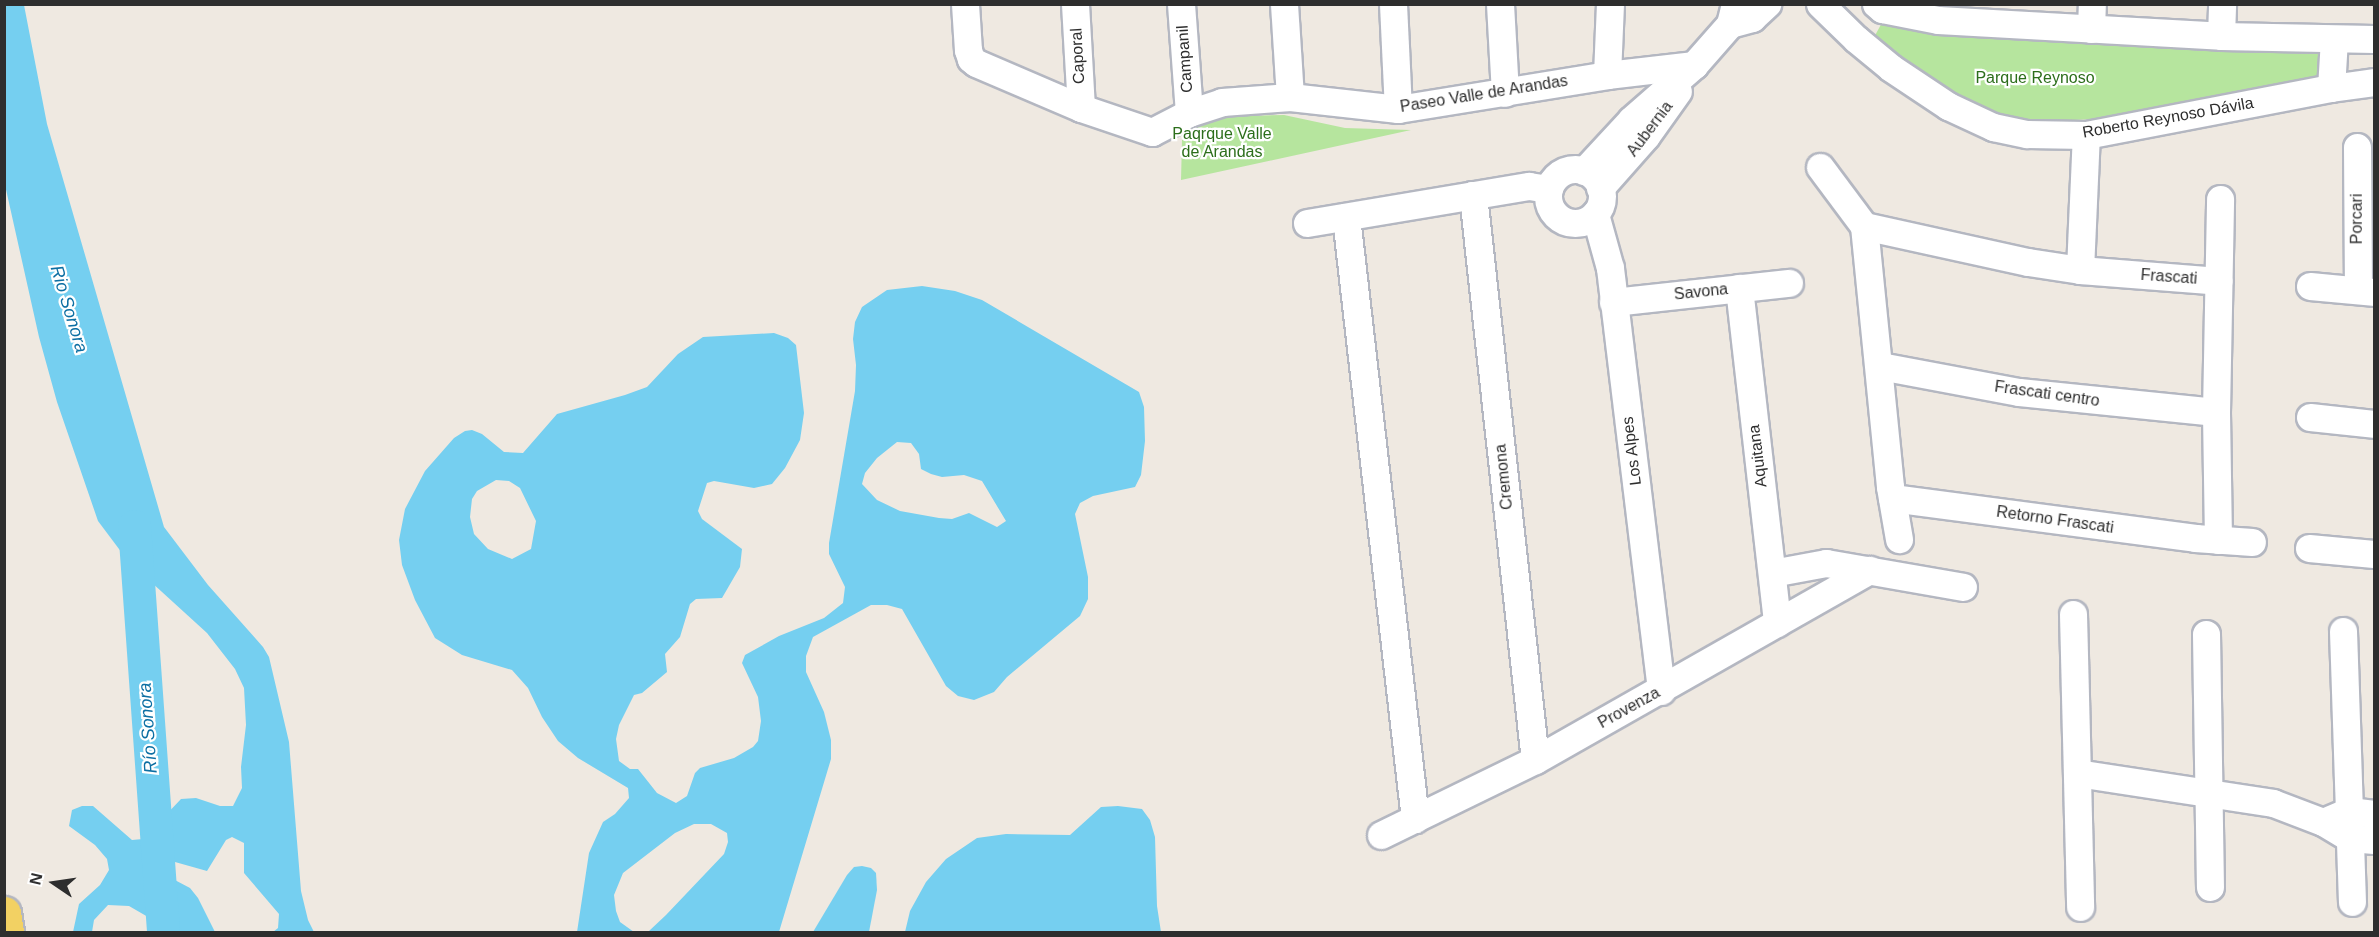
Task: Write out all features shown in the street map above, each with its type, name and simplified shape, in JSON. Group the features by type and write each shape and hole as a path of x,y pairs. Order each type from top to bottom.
{"main road":[{"path":"4,913 7,933"}],"street":[{"name":"Paseo Valle de Arandas","path":"965,4 971,59 1081,108 1152,132 1189,113 1222,102 1290,97 1398,109 1607,75 1694,65"},
{"name":"Caporal","path":"1075,4 1081,108"},
{"name":"Campanil","path":"1181,4 1189,113"},
{"path":"1284,4 1290,97"},
{"path":"1393,4 1398,109"},
{"path":"1500,4 1505,93"},
{"path":"1607,75 1610,4"},
{"name":"Aubernia","path":"1593,191 1631,120 1694,65 1732,14 1752,18 1767,4"},
{"name":"Roberto Reynoso Dávila","path":"1820,4 1856,39 1908,80 1967,117 1993,127 2027,134 2086,135 2331,88 2374,82"},
{"path":"2221,36 2222,4"},
{"path":"1856,39 1879,7 1938,20 2092,14 2221,36 2374,39"},
{"path":"2331,88 2334,39"},
{"path":"2080,270 2086,135"},
{"name":"Porcari","path":"2357,147 2366,291"},
{"path":"1821,167 1864,226 1892,498 1899,540"},
{"path":"1573,169 1593,191 1577,223 1558,217 1551,209 1549,189 1554,179 1562,172 1573,169"},
{"path":"1307,223 1529,186 1549,189"},
{"name":"Los Alpes","path":"1593,191 1610,267 1661,691"},
{"name":"Cremona","path":"1473,195 1535,760"},
{"path":"2219,281 2220,199"},
{"path":"1346,217 1415,819"},
{"name":"Frascati","path":"1864,226 2028,262 2080,270 2219,281 2216,412 2218,540"},
{"name":"Savona","path":"1614,302 1789,283"},
{"path":"2310,286 2366,291"},
{"name":"Aquitana","path":"1739,288 1778,623"},
{"name":"Frascati centro","path":"1880,366 2019,392 2216,412"},
{"path":"2310,417 2374,424"},
{"name":"Retorno Frascati","path":"1892,498 2218,540 2252,542"},
{"path":"2308,548 2374,554"},
{"path":"1772,573 1826,563 1963,587"},
{"name":"Provenza","path":"1381,836 1535,760 1661,691 1870,570"},
{"path":"2073,614 2080,907"},
{"path":"2343,631 2362,813 2362,839 2352,902"},
{"path":"2206,634 2210,887"},
{"path":"2077,773 2273,803 2362,839"},
{"path":"2323,822 2362,813"}],"green space":[{"name":"Parque Reynoso","path":"1884,19 2304,42 2324,53 2327,77 2095,119 2030,122 1975,106 1872,41"},
{"name":"Paqrque Valle de Arandas","path":"1284,115 1345,128 1411,130 1181,180 1182,140 1207,117"}],"water":[{"name":"Rio Sonora","path":"4,5 24,5 47,124 164,527 208,585 263,647 269,657 289,742 301,891 308,920 314,932 273,932 278,928 279,914 244,873 244,843 232,837 226,840 207,871 175,862 169,863 168,867 171,878 190,888 198,898 215,932 174,932 129,906 108,905 94,920 92,932 73,932 79,904 100,885 109,870 107,859 95,845 69,826 72,810 82,806 93,806 132,840 143,839 181,799 196,798 220,806 233,806 242,788 241,767 246,725 244,688 235,669 207,633 128,561 98,521 57,402 39,337 5,185"},
{"path":"922,286 955,291 982,300 1139,392 1144,407 1145,441 1141,475 1135,487 1093,496 1080,503 1075,514 1088,577 1088,599 1080,616 1007,677 994,692 974,700 958,696 946,686 902,609 887,605 871,605 813,637 806,656 806,672 824,712 831,740 831,759 779,932 644,932 649,931 666,915 724,854 728,842 727,833 711,824 694,824 675,833 623,873 614,895 616,911 620,922 634,932 577,932 589,853 603,822 615,814 629,798 628,788 578,758 558,741 542,717 528,688 512,670 462,655 435,638 415,600 402,565 399,540 405,509 425,471 454,438 465,431 472,430 482,434 504,452 523,453 557,414 647,387 678,354 703,337 774,333 788,338 796,345 804,413 800,440 785,468 772,484 754,488 714,481 707,483 698,511 702,519 742,549 740,567 722,598 696,599 690,604 680,637 665,654 667,672 642,693 634,695 619,725 616,739 619,761 630,769 638,769 657,793 676,803 687,796 695,773 700,768 734,758 753,747 758,741 761,721 758,697 742,663 745,655 779,636 824,618 843,603 845,587 829,554 829,543 855,391 856,365 853,339 855,322 862,307 887,290","holes":["897,442 911,443 919,454 921,469 931,474 942,477 964,475 982,481 1006,521 997,527 969,513 952,519 939,518 900,511 877,500 862,484 865,473 877,458","496,480 509,481 520,488 536,521 531,549 512,559 488,549 474,534 470,517 472,499 477,491"]},
{"path":"1118,806 1142,809 1150,820 1155,837 1157,906 1161,932 905,932 910,911 926,882 946,859 977,838 1006,834 1070,835 1101,807"},
{"path":"854,867 871,868 876,873 877,890 869,932 813,932 847,875"}],"waterway":[{"name":"Río Sonora","path":"134,526 163,932"}]}
